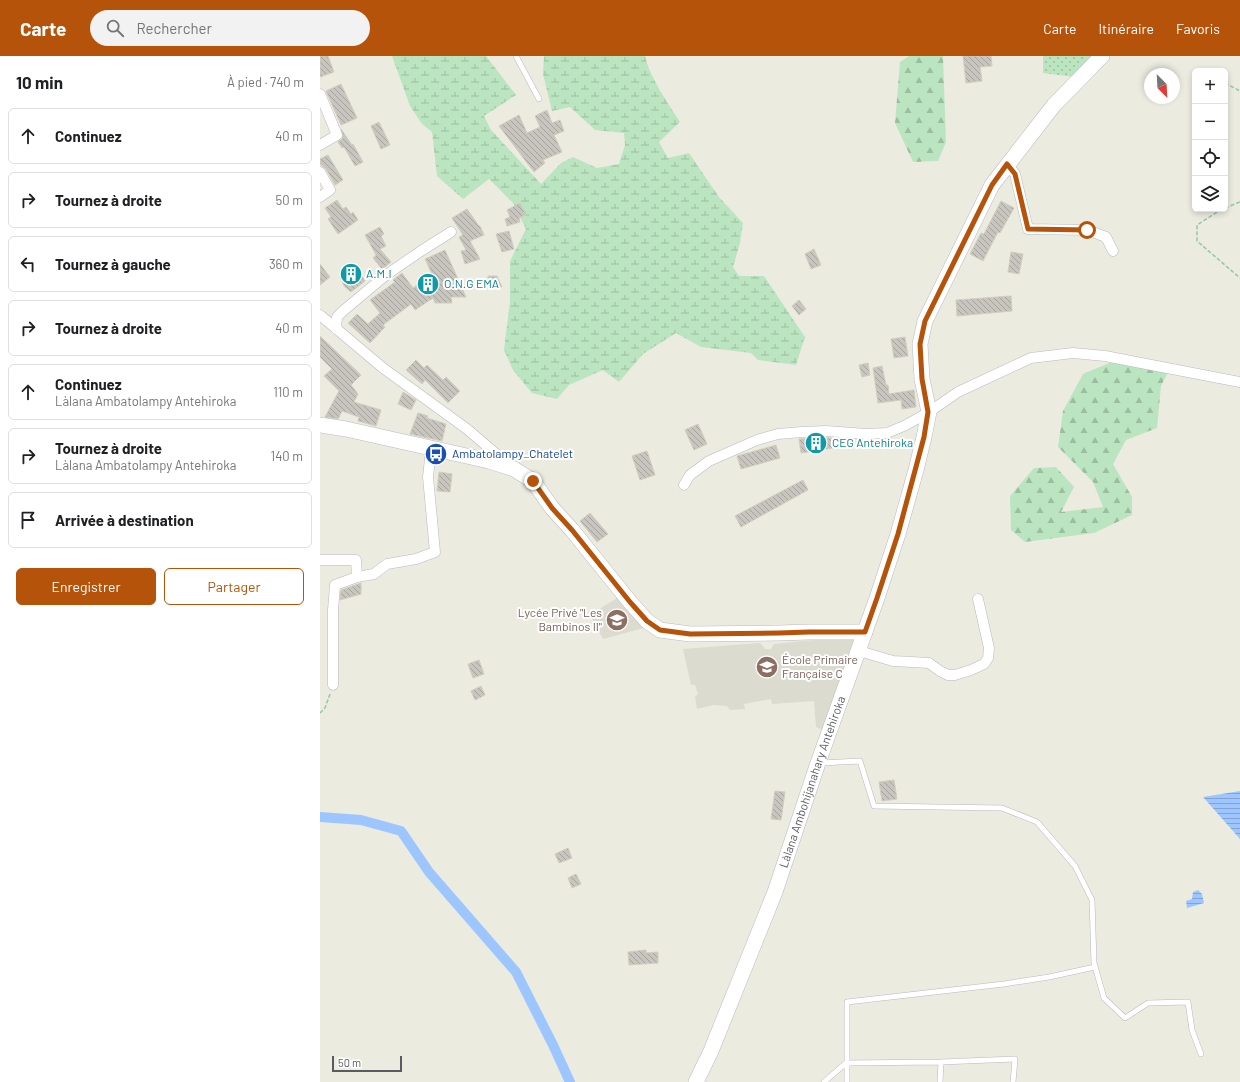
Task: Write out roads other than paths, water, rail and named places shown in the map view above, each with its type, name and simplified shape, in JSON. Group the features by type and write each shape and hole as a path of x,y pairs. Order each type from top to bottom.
{"street":[{"name":"Làlana Ambohijanahary Antehiroka","path":"696,1082 711,1051 790,849 818,763 859,651 898,534 918,464 928,412 921,372 920,344 925,321 992,185 1054,105 1102,56"},
{"path":"320,94 337,135 320,145"},
{"path":"1007,164 1015,174 1028,229 1087,230 1106,237 1114,251"},
{"path":"320,172 330,190 320,197"},
{"path":"336,329 337,317 343,311 386,275 451,232"},
{"path":"320,315 383,368 467,429 514,469 533,481 552,508 572,530 630,602 647,621 660,630 690,634 865,632"},
{"path":"684,485 690,475 709,461 757,440 778,434 826,431 866,434 887,433 906,425 958,392 1032,358 1073,353 1106,356 1240,382"},
{"path":"320,425 346,429 489,461 514,469"},
{"path":"333,685 333,610 335,585 357,577 374,574 387,564 416,559 435,552 428,477 431,449"},
{"path":"320,560 356,560 357,577"},
{"path":"859,651 893,661 929,663 948,675 955,676 971,670 984,664 988,658 989,648 978,599"}],"lane":[{"path":"516,56 539,99"},
{"path":"818,763 860,761 874,806 1002,808 1036,822 1075,866 1092,900 1094,963 1104,998 1126,1018 1148,1003 1188,1002 1192,1030 1201,1054"},
{"path":"847,1082 847,1002 1019,982 1095,967"},
{"path":"824,1082 846,1063 941,1062 1015,1059 1013,1082"},
{"path":"940,1082 941,1062"}],"water":[{"path":"1240,791 1240,839 1203,797"},
{"path":"1198,890 1202,894 1204,903 1187,908 1186,901 1192,899 1193,892"}],"waterway":[{"path":"320,817 361,820 401,831 429,872 516,972 570,1082"}],"place":[{"name":"A.M.I","path":"351,274"},
{"name":"O.N.G EMA","path":"428,284"},
{"name":"CEG Antehiroka","path":"816,443"},
{"name":"Ambatolampy_Chatelet","path":"436,454"},
{"name":"Lycée Privé \"Les Bambinos II\"","path":"617,620"},
{"name":"École Primaire Française C","path":"767,667"}]}
